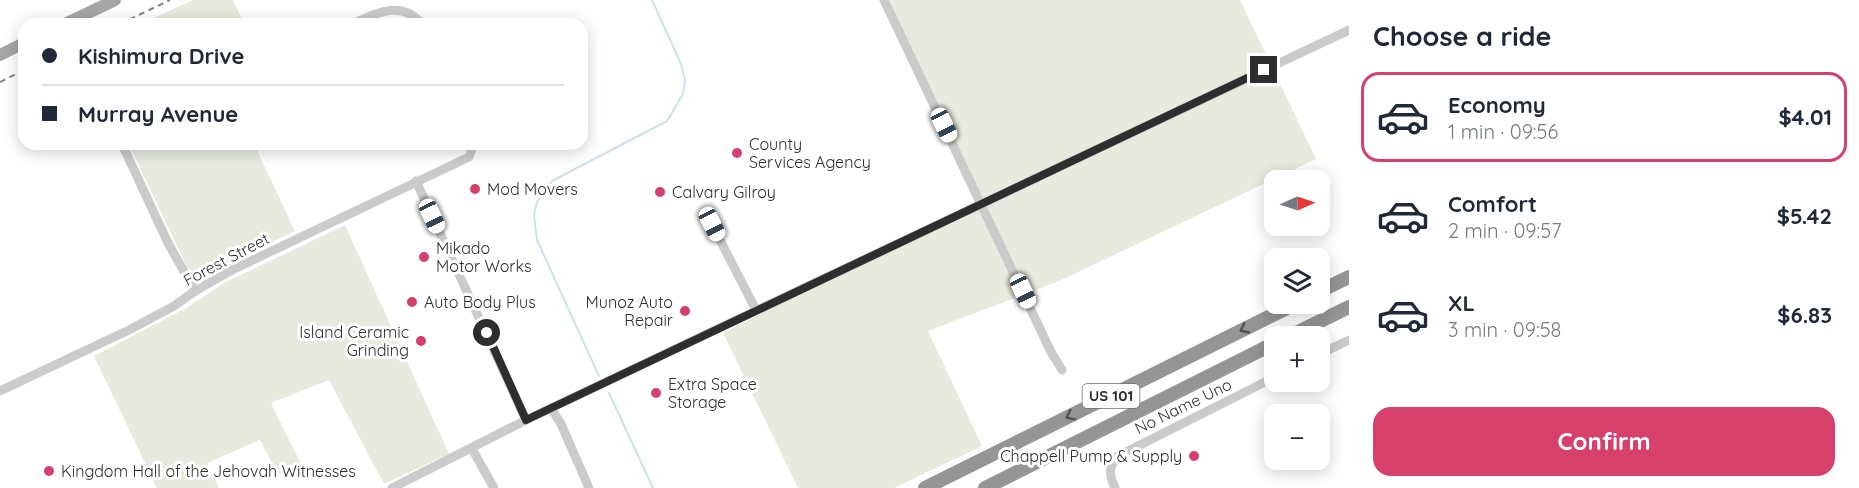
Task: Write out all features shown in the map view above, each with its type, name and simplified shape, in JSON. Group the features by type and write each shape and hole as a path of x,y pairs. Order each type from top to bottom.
{"highway":[{"path":"1330,286 1349,277"},
{"path":"1310,326 1349,307"},
{"name":"US 101","path":"925,488 1275,314"},
{"name":"US 101","path":"985,488 1264,349"}],"main road":[{"path":"78,18 115,0"},
{"path":"0,55 18,46"}],"street":[{"path":"884,0 1051,352 1062,370"},
{"path":"365,18 387,8 398,6 411,10 417,18"},
{"path":"392,488 551,408 1349,30"},
{"path":"125,150 168,243 195,291"},
{"name":"Forest Street","path":"0,391 131,329 174,306 232,270 469,157 472,150"},
{"path":"416,181 526,420"},
{"path":"706,213 756,310"},
{"path":"1330,349 1349,340"},
{"name":"No Name Uno","path":"1115,488 1110,467 1124,452 1264,382"},
{"path":"551,408 561,424 589,488"},
{"path":"472,449 494,488"},
{"path":"414,478 418,488"}],"shaded area":[{"path":"193,0 233,0 241,18 154,18"},
{"path":"888,0 1240,0 1316,159 1293,170 1264,170 1264,184 1059,281 928,331 982,446 894,488 798,488 723,333 879,252 979,208"},
{"path":"131,150 257,150 295,231 204,274 192,273 187,267"},
{"path":"345,225 449,454 384,484 329,380 271,403 301,464 278,475 260,440 207,463 219,488 157,488 94,356 188,307 224,283"}],"waterway":[{"path":"599,376 537,240 534,215 537,202 552,181 667,121 683,94 685,80 681,64 652,0"},
{"path":"609,393 653,488"}],"railway":[{"path":"132,18 170,0"},
{"path":"0,82 18,73"}],"place":[{"name":"County Services Agency","path":"737,153"},
{"name":"Mod Movers","path":"475,189"},
{"name":"Calvary Gilroy","path":"660,192"},
{"name":"Mikado Motor Works","path":"424,257"},
{"name":"Auto Body Plus","path":"412,302"},
{"name":"Munoz Auto Repair","path":"685,311"},
{"name":"Island Ceramic Grinding","path":"421,341"},
{"name":"Extra Space Storage","path":"656,393"},
{"name":"Chappell Pump & Supply","path":"1194,456"},
{"name":"Kingdom Hall of the Jehovah Witnesses","path":"49,471"}],"route":[{"path":"487,333 526,420 1264,70"}]}
